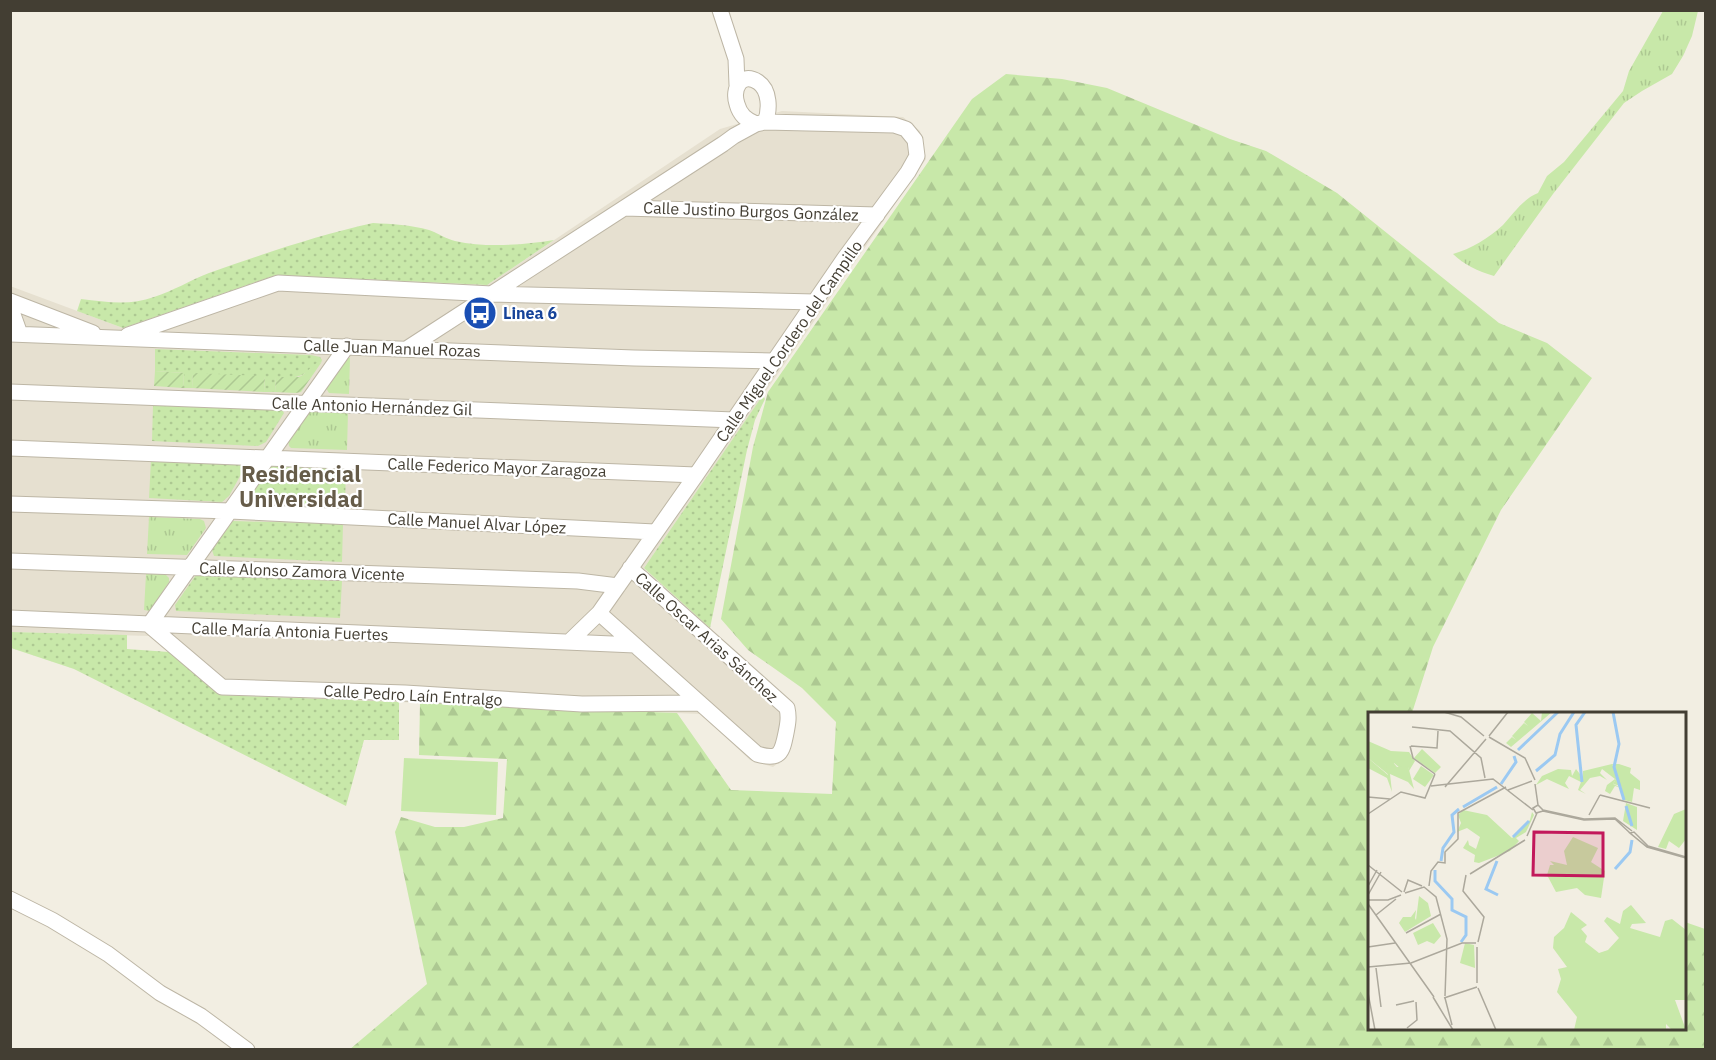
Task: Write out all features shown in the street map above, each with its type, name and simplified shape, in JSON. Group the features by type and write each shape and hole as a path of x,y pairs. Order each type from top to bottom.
{"street":[{"path":"720,10 736,59 736,100 758,118"},
{"path":"736,59 754,81"},
{"path":"408,348 723,144 758,118 766,92 758,82 749,79 742,80 737,85"},
{"name":"Calle Miguel Cordero del Campillo","path":"569,642 602,608 618,586 917,156 915,140 906,129 894,125 788,122 758,118"},
{"name":"Calle Justino Burgos González","path":"624,208 877,215"},
{"path":"531,269 533,284 543,295"},
{"path":"10,301 112,337 180,317 279,283 492,294 815,302"},
{"path":"10,306 22,334 41,330 43,314"},
{"path":"180,317 176,327 184,340"},
{"path":"446,322 445,338 451,350"},
{"name":"Calle Juan Manuel Rozas","path":"22,334 634,358 774,361"},
{"path":"149,625 348,346"},
{"path":"734,360 752,371 760,381"},
{"name":"Calle Antonio Hernández Gil","path":"10,392 734,420"},
{"name":"Calle Federico Mayor Zaragoza","path":"10,448 696,475"},
{"path":"670,474 684,492"},
{"name":"Calle Manuel Alvar López","path":"10,504 230,511 655,532"},
{"name":"Calle Alonso Zamora Vicente","path":"10,561 594,583 618,586"},
{"name":"Calle Oscar Arias Sánchez","path":"602,608 635,645 757,754 771,757 783,750 789,718 787,708 630,568"},
{"path":"594,583 602,608"},
{"name":"Calle María Antonia Fuertes","path":"10,618 635,645"},
{"name":"Calle Pedro Laín Entralgo","path":"149,625 222,687 405,693 582,704 700,703"},
{"path":"10,899 52,920 108,954 160,993 201,1016 247,1050"}],"shaded area":[{"path":"782,111 903,117 920,131 926,159 644,568 789,700 796,714 786,757 773,767 750,760 701,714 220,695 149,636 11,632 10,286 123,328 275,275 487,285 720,129"}],"green space":[{"path":"1663,11 1698,11 1692,36 1672,74 1624,103 1553,194 1494,276 1472,267 1453,254 1480,243 1503,225 1523,203 1538,193 1547,176 1564,162 1623,91 1629,71"},
{"path":"1006,74 1062,79 1107,88 1230,139 1266,151 1337,193 1499,323 1547,343 1592,378 1501,510 1433,647 1412,712 1368,712 1368,1030 1686,1030 1686,922 1705,929 1705,1049 349,1050 427,984 395,832 401,817 435,827 464,827 503,818 507,759 419,755 420,703 677,713 731,790 832,794 836,722 802,688 748,650 721,619 753,447 768,392 972,99"},
{"path":"373,223 422,228 452,240 467,243 492,245 554,240 487,285 276,275 123,328 77,311 81,299 118,302 145,300 209,273 250,259 311,239"},
{"path":"155,349 311,355 320,357 322,360 321,363 300,376 276,377 275,392 264,392 265,377 193,374 192,388 183,388 184,373 155,371"},
{"path":"346,358 350,358 349,394 329,393 326,388"},
{"path":"320,362 301,392 275,392 276,377 299,377"},
{"path":"155,371 184,373 183,388 154,386"},
{"path":"193,373 265,376 264,392 192,388"},
{"path":"763,395 765,399 755,420 747,450 710,628 644,568"},
{"path":"153,405 282,410 284,413 266,442 258,446 152,441"},
{"path":"311,411 348,412 347,450 291,448 289,446 288,440 307,413"},
{"path":"151,459 240,464 244,469 229,496 222,502 149,498"},
{"path":"272,465 346,468 345,506 252,502 252,493"},
{"path":"149,517 200,519 204,521 206,528 187,555 147,554"},
{"path":"233,521 343,524 342,562 214,556 212,550"},
{"path":"146,574 165,574 169,578 169,582 150,611 144,610"},
{"path":"196,575 342,581 340,618 176,611 175,605"},
{"path":"11,632 127,635 127,649 169,652 220,695 399,702 399,740 364,740 346,806 74,669 11,648"},
{"path":"404,758 498,762 496,815 401,811"}],"place":[{"name":"Linea 6","path":"480,313"}],"district":[{"name":"Residencial Universidad","path":"301,486"}]}
